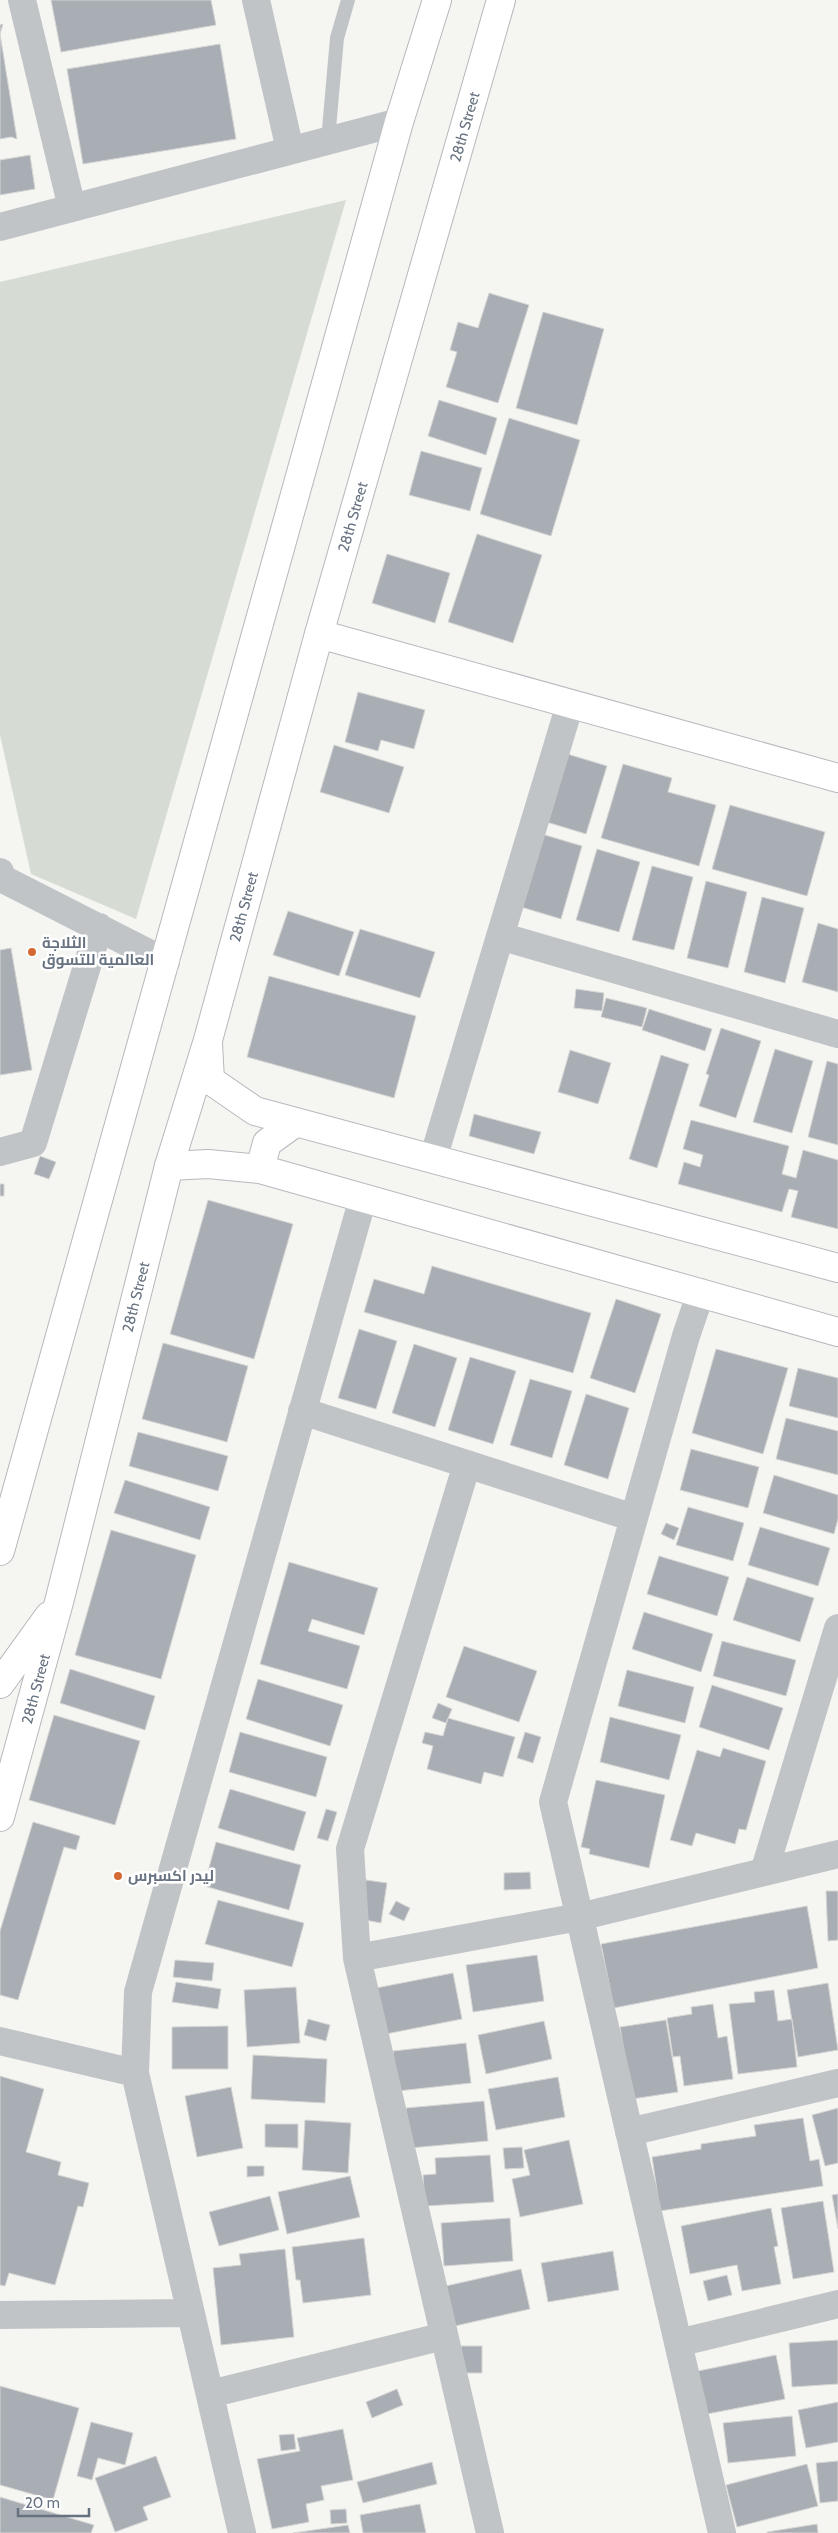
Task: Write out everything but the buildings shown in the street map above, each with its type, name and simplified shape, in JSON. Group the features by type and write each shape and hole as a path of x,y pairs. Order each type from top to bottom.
{"main road":[{"path":"0,1552 399,122 437,0"},
{"name":"28th Street","path":"0,1817 59,1602 169,1166 208,1040 319,634 501,0"},
{"path":"319,634 838,778"},
{"path":"208,1040 210,1080 255,1111 838,1268"},
{"path":"260,1169 267,1144 296,1122"},
{"path":"169,1166 208,1164 260,1169 838,1332"},
{"path":"0,1487 32,1438"},
{"path":"0,1684 59,1602"}],"street":[{"path":"22,0 72,208"},
{"path":"256,0 290,150"},
{"path":"0,226 399,122"},
{"path":"433,1159 570,704"},
{"path":"0,872 1,878 166,962"},
{"path":"0,1152 33,1143 99,927"},
{"path":"500,936 838,1034"},
{"path":"242,2533 135,2073 138,1992 363,1198"},
{"path":"701,1292 686,1336 552,1802 722,2533"},
{"path":"302,1411 634,1518"},
{"path":"467,1464 350,1849 357,1958 490,2533"},
{"path":"764,1872 838,1628"},
{"path":"357,1958 579,1917 838,1854"},
{"path":"0,2041 135,2073"},
{"path":"629,2132 838,2083"},
{"path":"678,2343 838,2304"},
{"path":"0,2315 191,2313"},
{"path":"210,2394 444,2336"}],"lane":[{"path":"328,140 337,38 348,0"}],"shaded area":[{"path":"346,200 136,919 31,874 0,735 0,282"}],"place":[{"name":"الثلاجة العالمية للتسوق","path":"32,952"},
{"name":"ليدر اكسبرس","path":"118,1876"}]}
